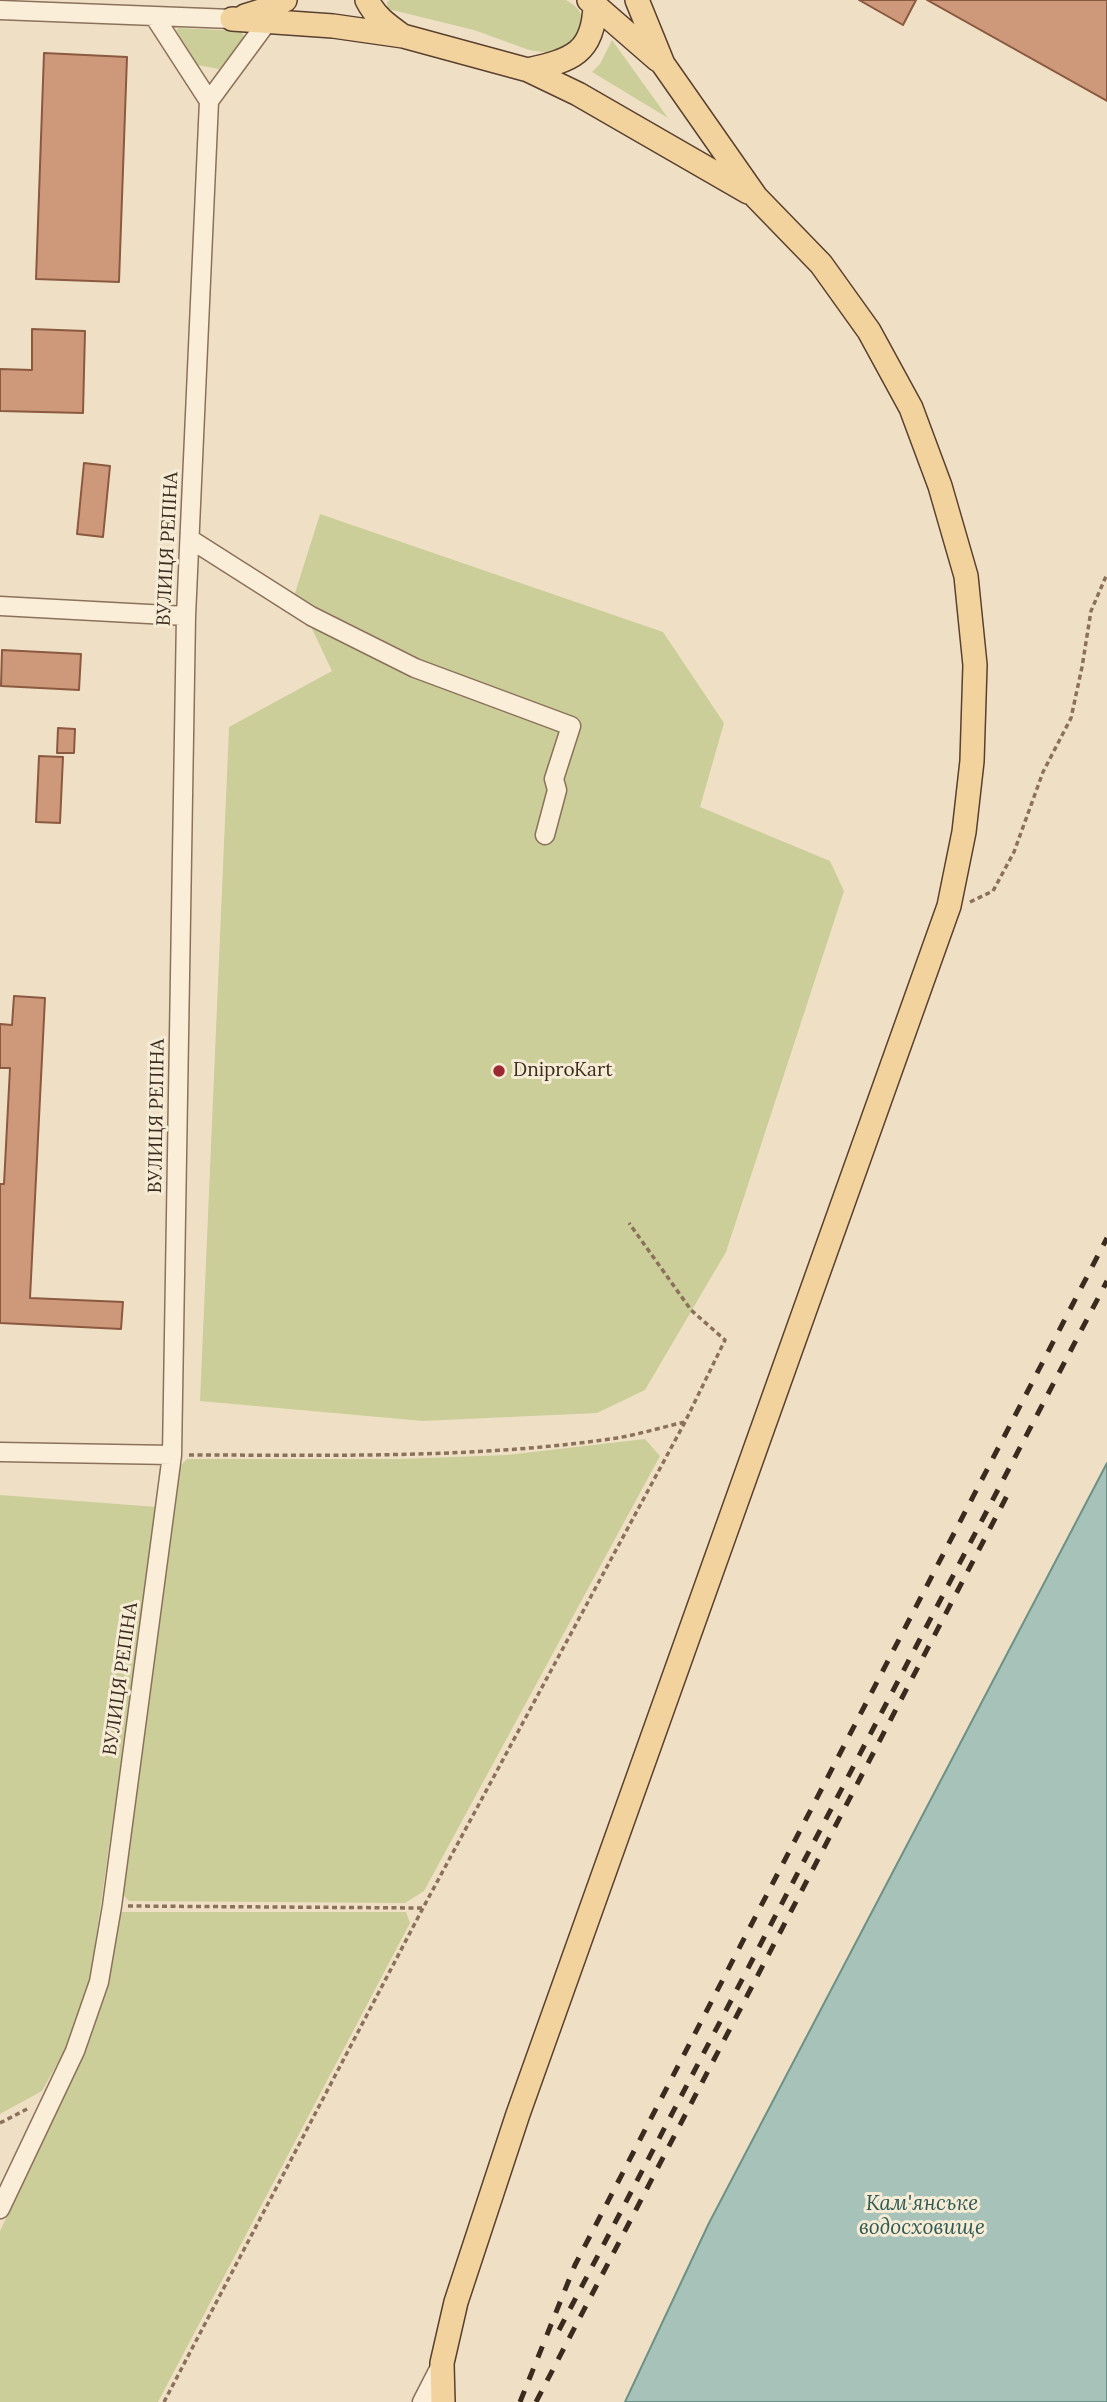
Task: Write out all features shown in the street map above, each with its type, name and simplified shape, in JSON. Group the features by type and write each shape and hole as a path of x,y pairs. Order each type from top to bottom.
{"main road":[{"path":"232,19 304,0"},
{"path":"367,0 381,20 403,36"},
{"path":"443,2402 442,2363 456,2302 518,2114 949,906 964,832 972,761 975,665 966,576 940,486 911,408 870,331 821,264 755,197 663,64 637,0"},
{"path":"528,70 561,62 584,48 592,32 592,2"},
{"path":"592,2 663,64"},
{"path":"274,10 403,36 528,70 578,94 755,197"}],"street":[{"path":"0,10 232,19"},
{"path":"154,16 209,101 274,10"},
{"name":"ВУЛИЦЯ РЕПІНА","path":"0,2208 75,2051 99,1982 112,1906 172,1455 186,616 209,101"},
{"path":"190,539 311,616 415,668 571,726 554,779 557,790 544,835"},
{"path":"0,606 186,616"},
{"path":"0,1452 172,1455"},
{"path":"422,2402 442,2363"}],"path":[{"path":"949,906 967,903 993,891 1014,852 1043,772 1071,718 1091,611 1107,574"},
{"path":"164,2402 423,1908 685,1422 725,1340 691,1310 629,1223"},
{"path":"172,1455 399,1454 506,1450 619,1437 685,1422"},
{"path":"112,1906 423,1908"}],"green space":[{"path":"566,0 581,13 582,23 577,42 550,53 529,50 474,30 388,9 387,2"},
{"path":"176,30 241,31 245,38 219,69 197,65"},
{"path":"612,40 668,118 592,72 600,64"},
{"name":"DniproKart","path":"320,514 663,632 724,723 700,807 830,861 844,891 726,1252 645,1390 597,1413 423,1421 200,1401 229,727 332,671 295,593"},
{"path":"645,1439 660,1456 424,1891 405,1903 129,1901 121,1893 181,1465 187,1459 399,1459 507,1455"},
{"path":"0,1495 157,1507 90,1981 67,2046 42,2091 0,2114"},
{"path":"122,1912 406,1912 410,1923 158,2402 0,2402 0,2231 84,2052 109,1983 117,1919"}],"water":[{"name":"Кам'янське водосховище","path":"1107,1463 1107,2402 625,2402 709,2223"}],"building":[{"path":"859,0 916,0 903,25"},
{"path":"927,0 1107,0 1107,101"},
{"path":"44,53 127,57 119,282 36,279"},
{"path":"32,329 85,331 83,413 0,411 0,369 32,370"},
{"path":"84,463 110,466 103,537 77,534"},
{"path":"2,650 81,654 79,690 1,686"},
{"path":"58,728 75,729 74,753 57,753"},
{"path":"39,756 63,757 60,823 36,822"},
{"path":"14,996 45,998 30,1298 123,1302 121,1329 0,1323 0,1184 4,1184 10,1068 0,1068 0,1024 12,1025"}],"railway":[{"path":"520,2402 575,2265 1107,1238"},
{"path":"559,2330 1107,1281"},
{"path":"536,2402 1011,1488"}],"place":[{"name":"DniproKart","path":"499,1071"}]}
